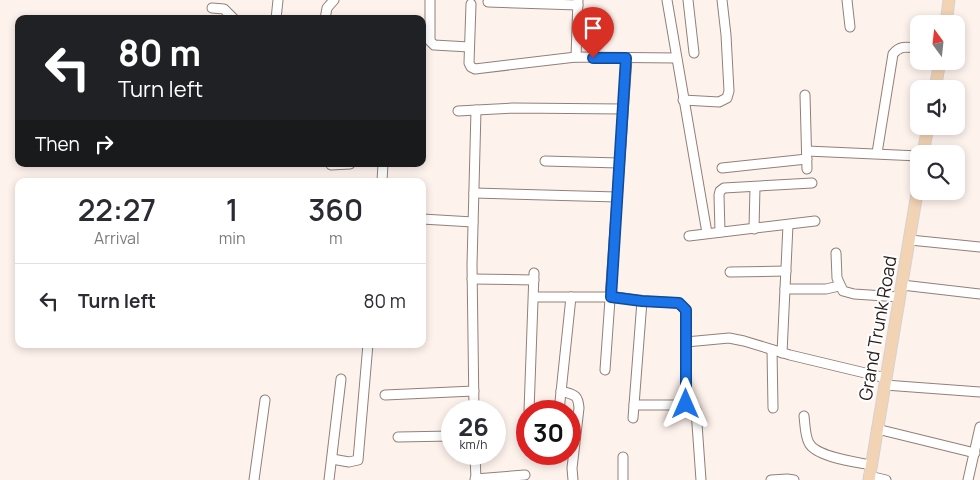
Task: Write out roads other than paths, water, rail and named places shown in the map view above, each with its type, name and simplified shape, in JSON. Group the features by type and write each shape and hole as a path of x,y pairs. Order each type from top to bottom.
{"main road":[{"path":"947,15 949,0"},
{"name":"Grand Trunk Road","path":"870,474 916,200"}],"street":[{"path":"276,15 278,0"},
{"path":"326,15 327,8 334,0"},
{"path":"430,0 428,36 434,45 469,47"},
{"path":"667,0 707,233"},
{"path":"688,0 694,53"},
{"path":"683,100 719,102 727,98 729,91 722,0"},
{"path":"847,0 850,27"},
{"path":"488,2 578,3 576,58"},
{"path":"471,4 468,63 475,69 576,58 676,58"},
{"path":"212,8 224,9 230,15"},
{"path":"878,153 893,54 898,48 910,47"},
{"path":"605,370 626,58"},
{"path":"805,95 807,160"},
{"path":"458,111 513,108 623,109"},
{"path":"474,400 472,278 476,110"},
{"path":"722,168 878,153 910,155"},
{"path":"545,162 619,163"},
{"path":"720,232 719,195 720,191 724,188 812,183"},
{"path":"754,229 755,187"},
{"path":"474,193 617,197"},
{"path":"426,219 473,222"},
{"path":"689,236 815,221"},
{"path":"782,353 788,225"},
{"path":"910,240 980,247"},
{"path":"836,253 838,278 843,290 854,294 900,298"},
{"path":"730,272 786,271"},
{"path":"472,278 534,276 529,400"},
{"path":"902,285 980,294"},
{"path":"785,289 826,289 840,286"},
{"path":"534,297 611,297 679,303 684,306 686,310 686,404"},
{"path":"560,400 571,297"},
{"path":"633,418 642,301"},
{"path":"686,342 729,338 886,382 980,392"},
{"path":"332,459 349,462 358,460 368,348"},
{"path":"772,350 773,408"},
{"path":"329,480 341,379"},
{"path":"385,395 474,391"},
{"path":"561,392 575,395 578,399 579,408 572,468 573,480"},
{"path":"254,480 265,400"},
{"path":"634,406 693,405 696,410 701,480"},
{"path":"804,416 808,441 812,448 886,480"},
{"path":"968,480 980,428"},
{"path":"877,429 975,454"},
{"path":"398,437 441,436"},
{"path":"622,480 623,457"},
{"path":"475,465 476,479 524,476"},
{"path":"772,480 794,480"}]}
